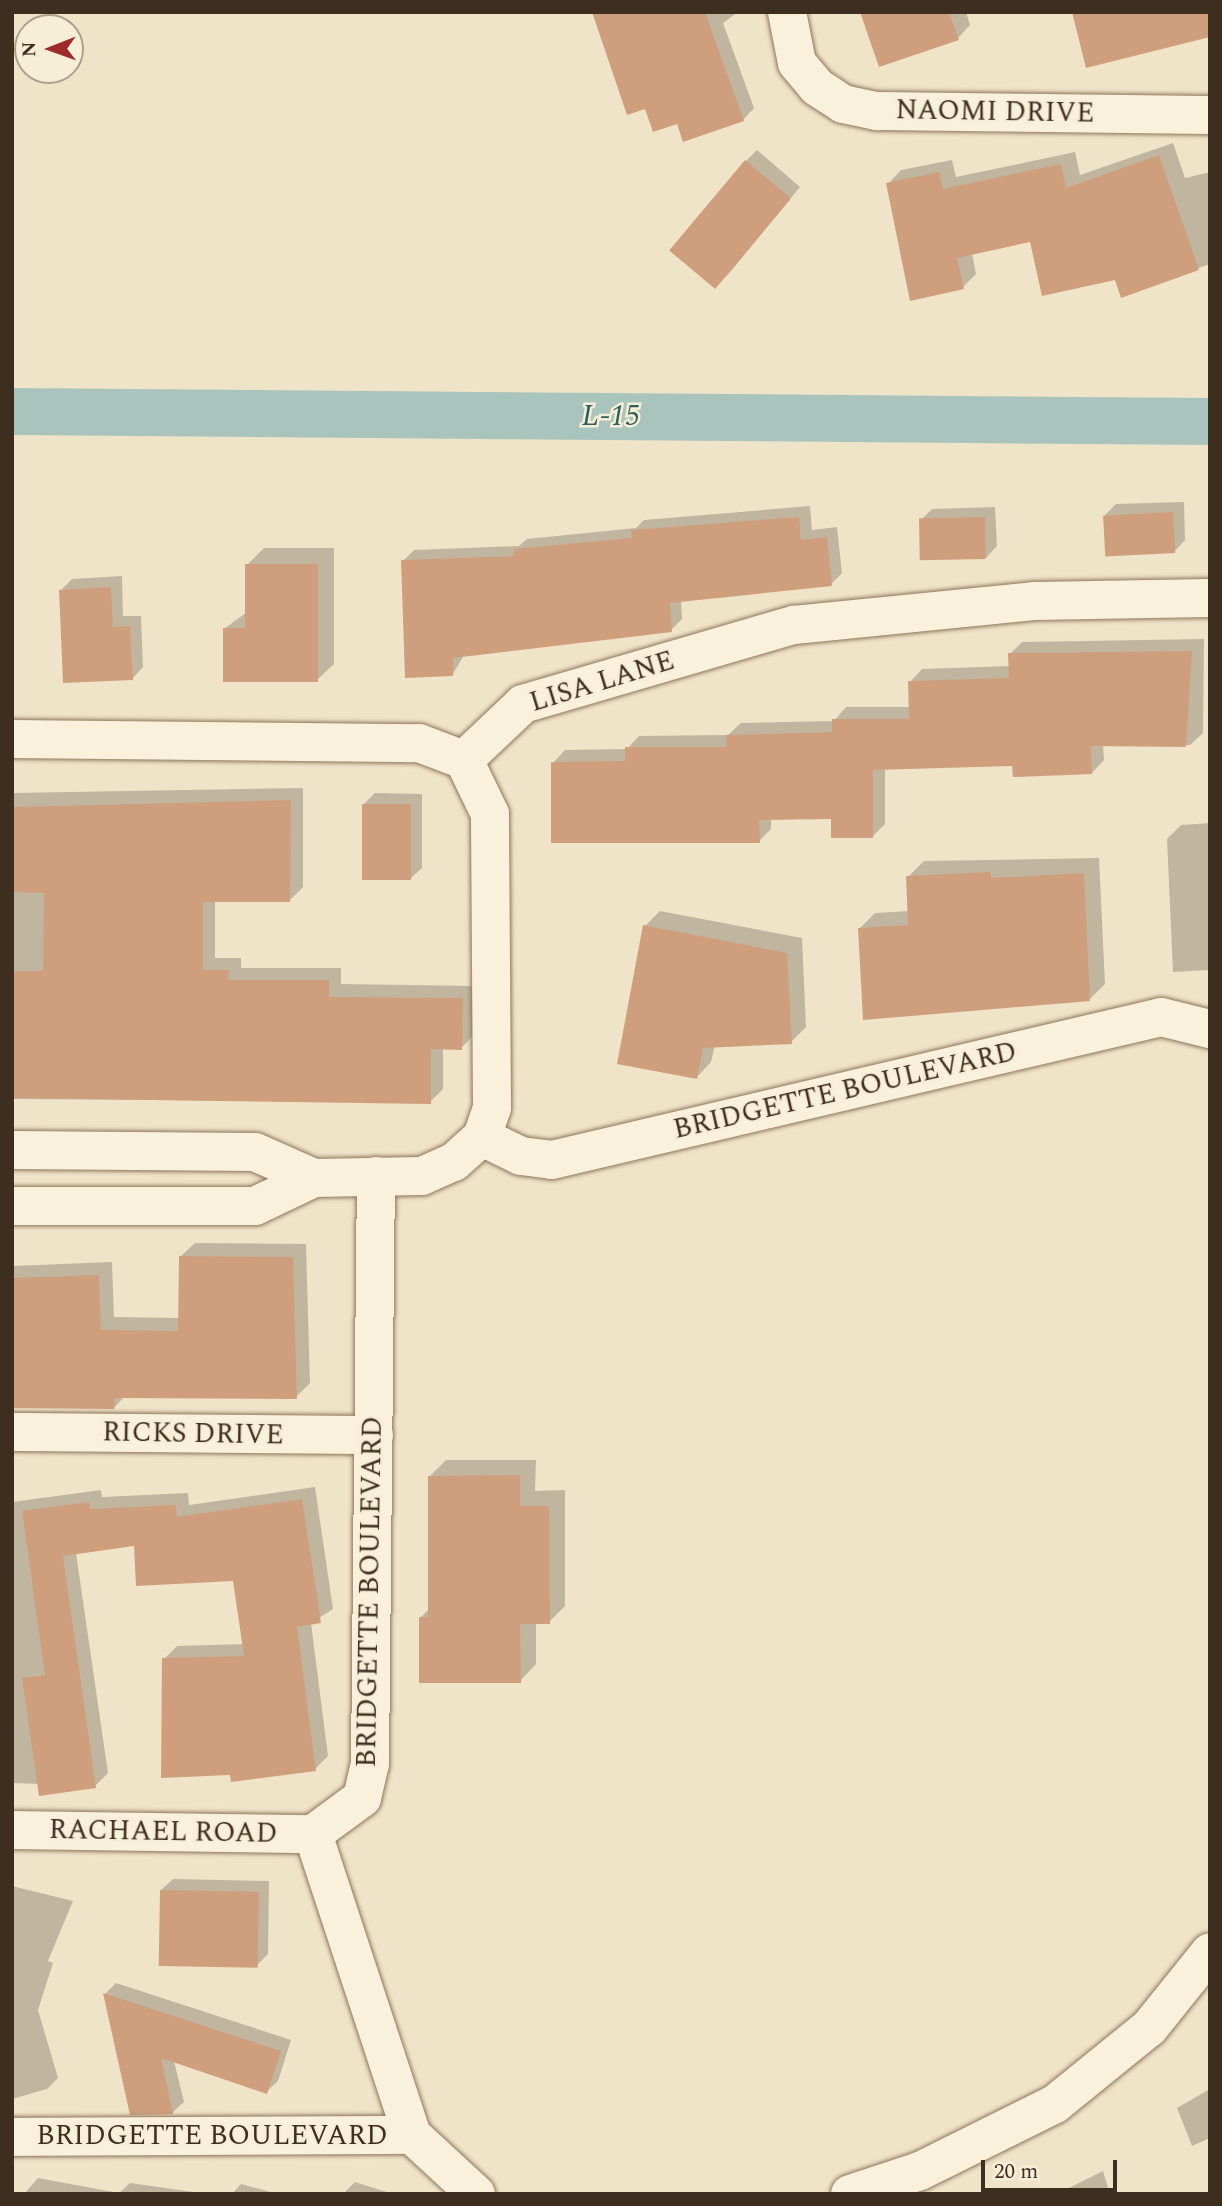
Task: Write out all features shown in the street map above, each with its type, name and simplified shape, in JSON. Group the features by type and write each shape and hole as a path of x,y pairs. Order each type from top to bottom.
{"street":[{"name":"NAOMI DRIVE","path":"787,12 797,63 817,87 843,104 877,111 1210,115"},
{"name":"LISA LANE","path":"464,760 523,704 794,625 1034,601 1210,598"},
{"path":"12,738 419,743 464,760 490,814 492,1108 482,1137 454,1162 422,1176 314,1178 255,1206 12,1206"},
{"name":"BRIDGETTE BOULEVARD","path":"482,1137 521,1156 552,1160 1161,1017 1210,1029"},
{"path":"12,1150 255,1152 314,1178"},
{"name":"BRIDGETTE BOULEVARD","path":"376,1176 370,1764 362,1798 313,1834 412,2135 476,2194"},
{"name":"RICKS DRIVE","path":"12,1432 374,1435"},
{"name":"RACHAEL ROAD","path":"12,1830 313,1834"},
{"path":"850,2194 920,2171 1055,2104 1149,2028 1210,1952"},
{"name":"BRIDGETTE BOULEVARD","path":"12,2137 412,2135"}],"building":[{"path":"592,12 705,12 744,121 683,142 677,124 653,132 645,109 627,115"},
{"path":"860,12 949,12 959,40 879,67"},
{"path":"1072,12 1210,12 1210,37 1086,68"},
{"path":"1159,155 1199,270 1121,298 1115,280 1042,296 1030,242 957,258 964,289 910,301 886,183 939,172 943,189 1061,164 1066,188"},
{"path":"745,160 791,199 715,289 669,250"},
{"path":"1173,512 1175,553 1105,557 1103,516"},
{"path":"799,517 801,540 827,537 832,586 670,603 672,632 453,658 453,676 405,678 401,560 514,556 514,549 632,538 631,530"},
{"path":"985,517 986,559 920,560 919,518"},
{"path":"245,564 318,564 318,682 223,682 223,628 245,628"},
{"path":"111,587 113,627 130,626 133,680 63,683 59,590"},
{"path":"1192,651 1186,747 1091,746 1092,774 1013,777 1012,766 873,770 873,838 831,838 831,819 759,820 760,843 551,843 551,762 625,761 625,747 727,747 726,735 832,732 832,719 909,719 908,681 1009,678 1008,653"},
{"path":"291,800 290,902 203,902 203,970 229,970 228,980 329,980 329,997 463,998 462,1050 431,1049 431,1104 12,1098 12,971 43,971 44,893 12,892 12,807"},
{"path":"362,804 411,804 411,880 362,880"},
{"path":"990,872 991,878 1084,873 1090,1001 863,1020 858,928 908,925 906,876"},
{"path":"643,925 787,953 792,1044 703,1048 697,1079 617,1064"},
{"path":"179,1256 293,1257 297,1399 115,1398 114,1409 12,1408 12,1278 99,1275 101,1330 178,1331"},
{"path":"520,1475 520,1506 549,1506 550,1624 520,1624 521,1683 419,1683 419,1617 428,1617 428,1476"},
{"path":"302,1499 321,1623 297,1627 316,1771 231,1782 230,1775 161,1778 162,1658 244,1656 233,1581 136,1586 134,1546 63,1556 96,1788 39,1796 22,1678 45,1675 22,1511 89,1502 90,1509 176,1505 177,1517"},
{"path":"160,1890 259,1892 258,1968 159,1966"},
{"path":"103,1993 281,2051 267,2094 161,2058 173,2114 130,2115"}],"waterway":[{"name":"L-15","path":"12,411 1210,421"}]}
